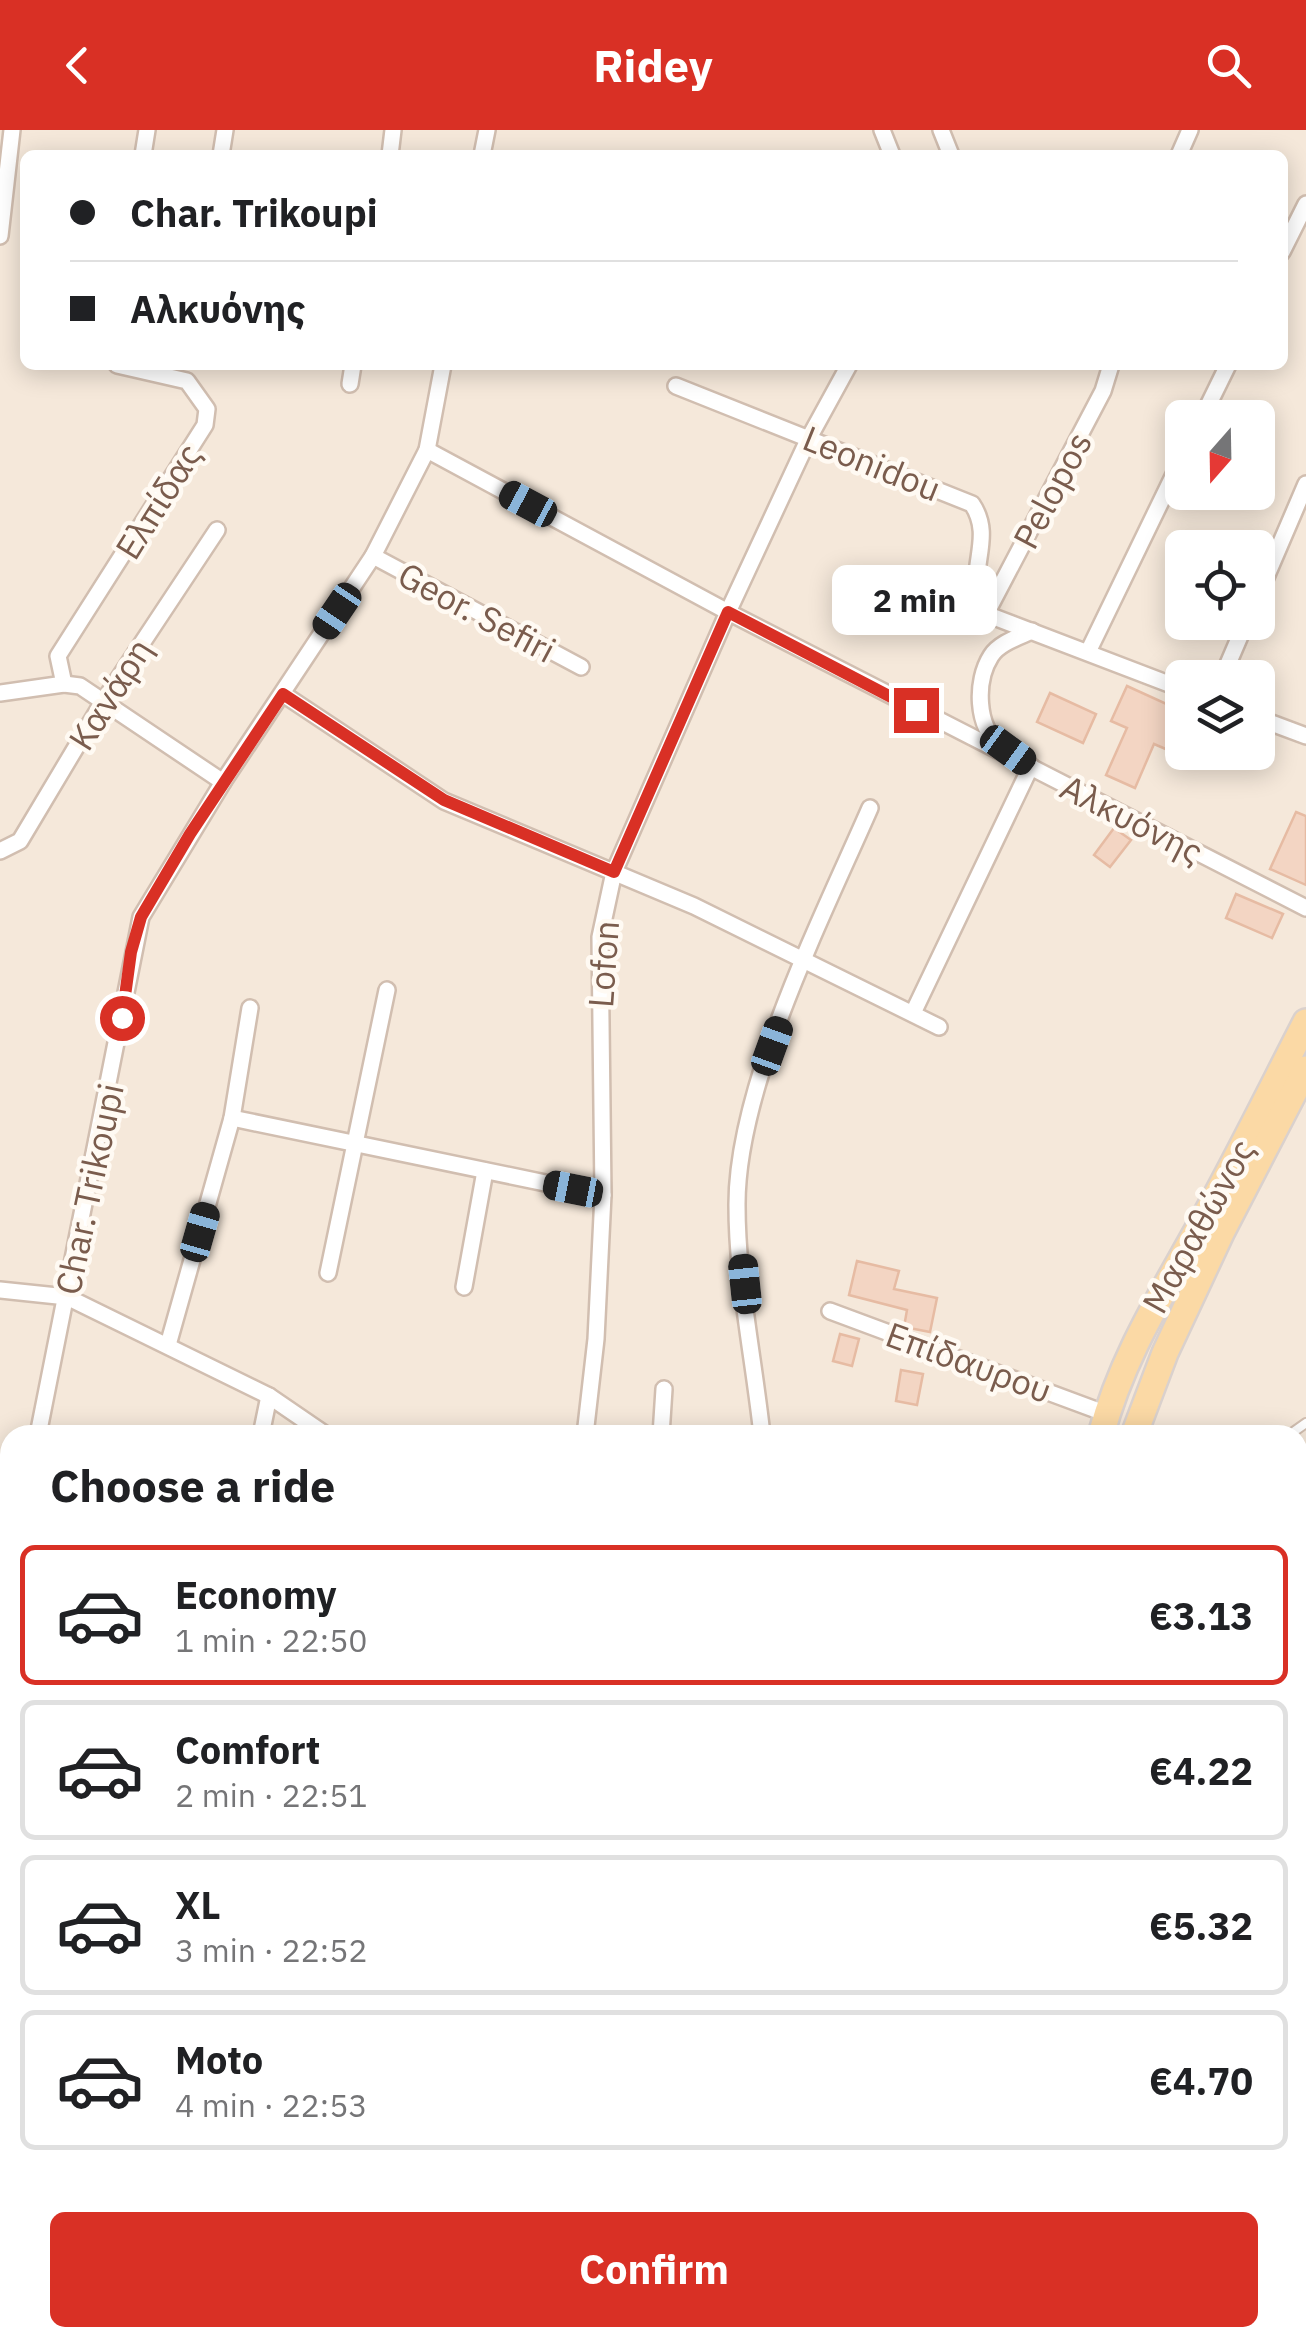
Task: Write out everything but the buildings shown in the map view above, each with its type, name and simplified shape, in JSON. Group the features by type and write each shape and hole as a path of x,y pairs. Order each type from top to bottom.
{"main road":[{"name":"Μαραθώνος","path":"1104,1424 1156,1299 1202,1221 1306,1022"},
{"name":"Μαραθώνος","path":"1138,1425 1165,1353 1222,1231 1306,1069"}],"street":[{"path":"0,236 12,130"},
{"path":"1288,240 1306,204"},
{"path":"350,384 352,370"},
{"name":"Char. Trikoupi","path":"40,1425 141,917 223,782 374,556 427,450 442,370"},
{"name":"Lofon","path":"585,1425 596,1340 602,1195 600,938 614,872 728,612 846,370"},
{"name":"Pelopos","path":"983,607 1104,391 1110,370"},
{"path":"1211,400 1226,370"},
{"name":"Ελπίδας","path":"64,684 58,656 205,424 207,409 202,397 180,371"},
{"name":"Leonidou","path":"676,386 972,504 983,531 975,578 983,607"},
{"name":"Αλκυόνης","path":"427,450 728,612 1306,908"},
{"path":"1275,556 1306,484"},
{"path":"1088,652 1165,493"},
{"name":"Κανάρη","path":"0,852 20,841 103,702 217,530"},
{"name":"Geor. Sefiri","path":"374,556 581,667"},
{"path":"983,607 1165,682"},
{"path":"913,1012 1030,766 990,737 980,706 983,673 991,656 1032,630"},
{"path":"0,693 64,684 80,686 223,782"},
{"path":"283,694 444,800 614,872 940,1026"},
{"path":"1275,724 1306,736"},
{"path":"761,1425 736,1208 740,1166 748,1122 804,962 870,808"},
{"path":"328,1273 387,990"},
{"path":"168,1345 232,1118 250,1008"},
{"path":"232,1118 602,1195"},
{"path":"464,1287 484,1171"},
{"path":"0,1290 67,1297 269,1396 311,1425"},
{"name":"Επίδαυρου","path":"830,1311 1104,1424"},
{"path":"662,1425 664,1389"},
{"path":"264,1425 269,1396"}],"shaded area":[{"path":"0,130 1306,130 1306,1425 0,1425"}],"route":[{"path":"122,1018 131,952 141,917 156,886 283,694 444,800 614,872 728,612 916,710"}]}
